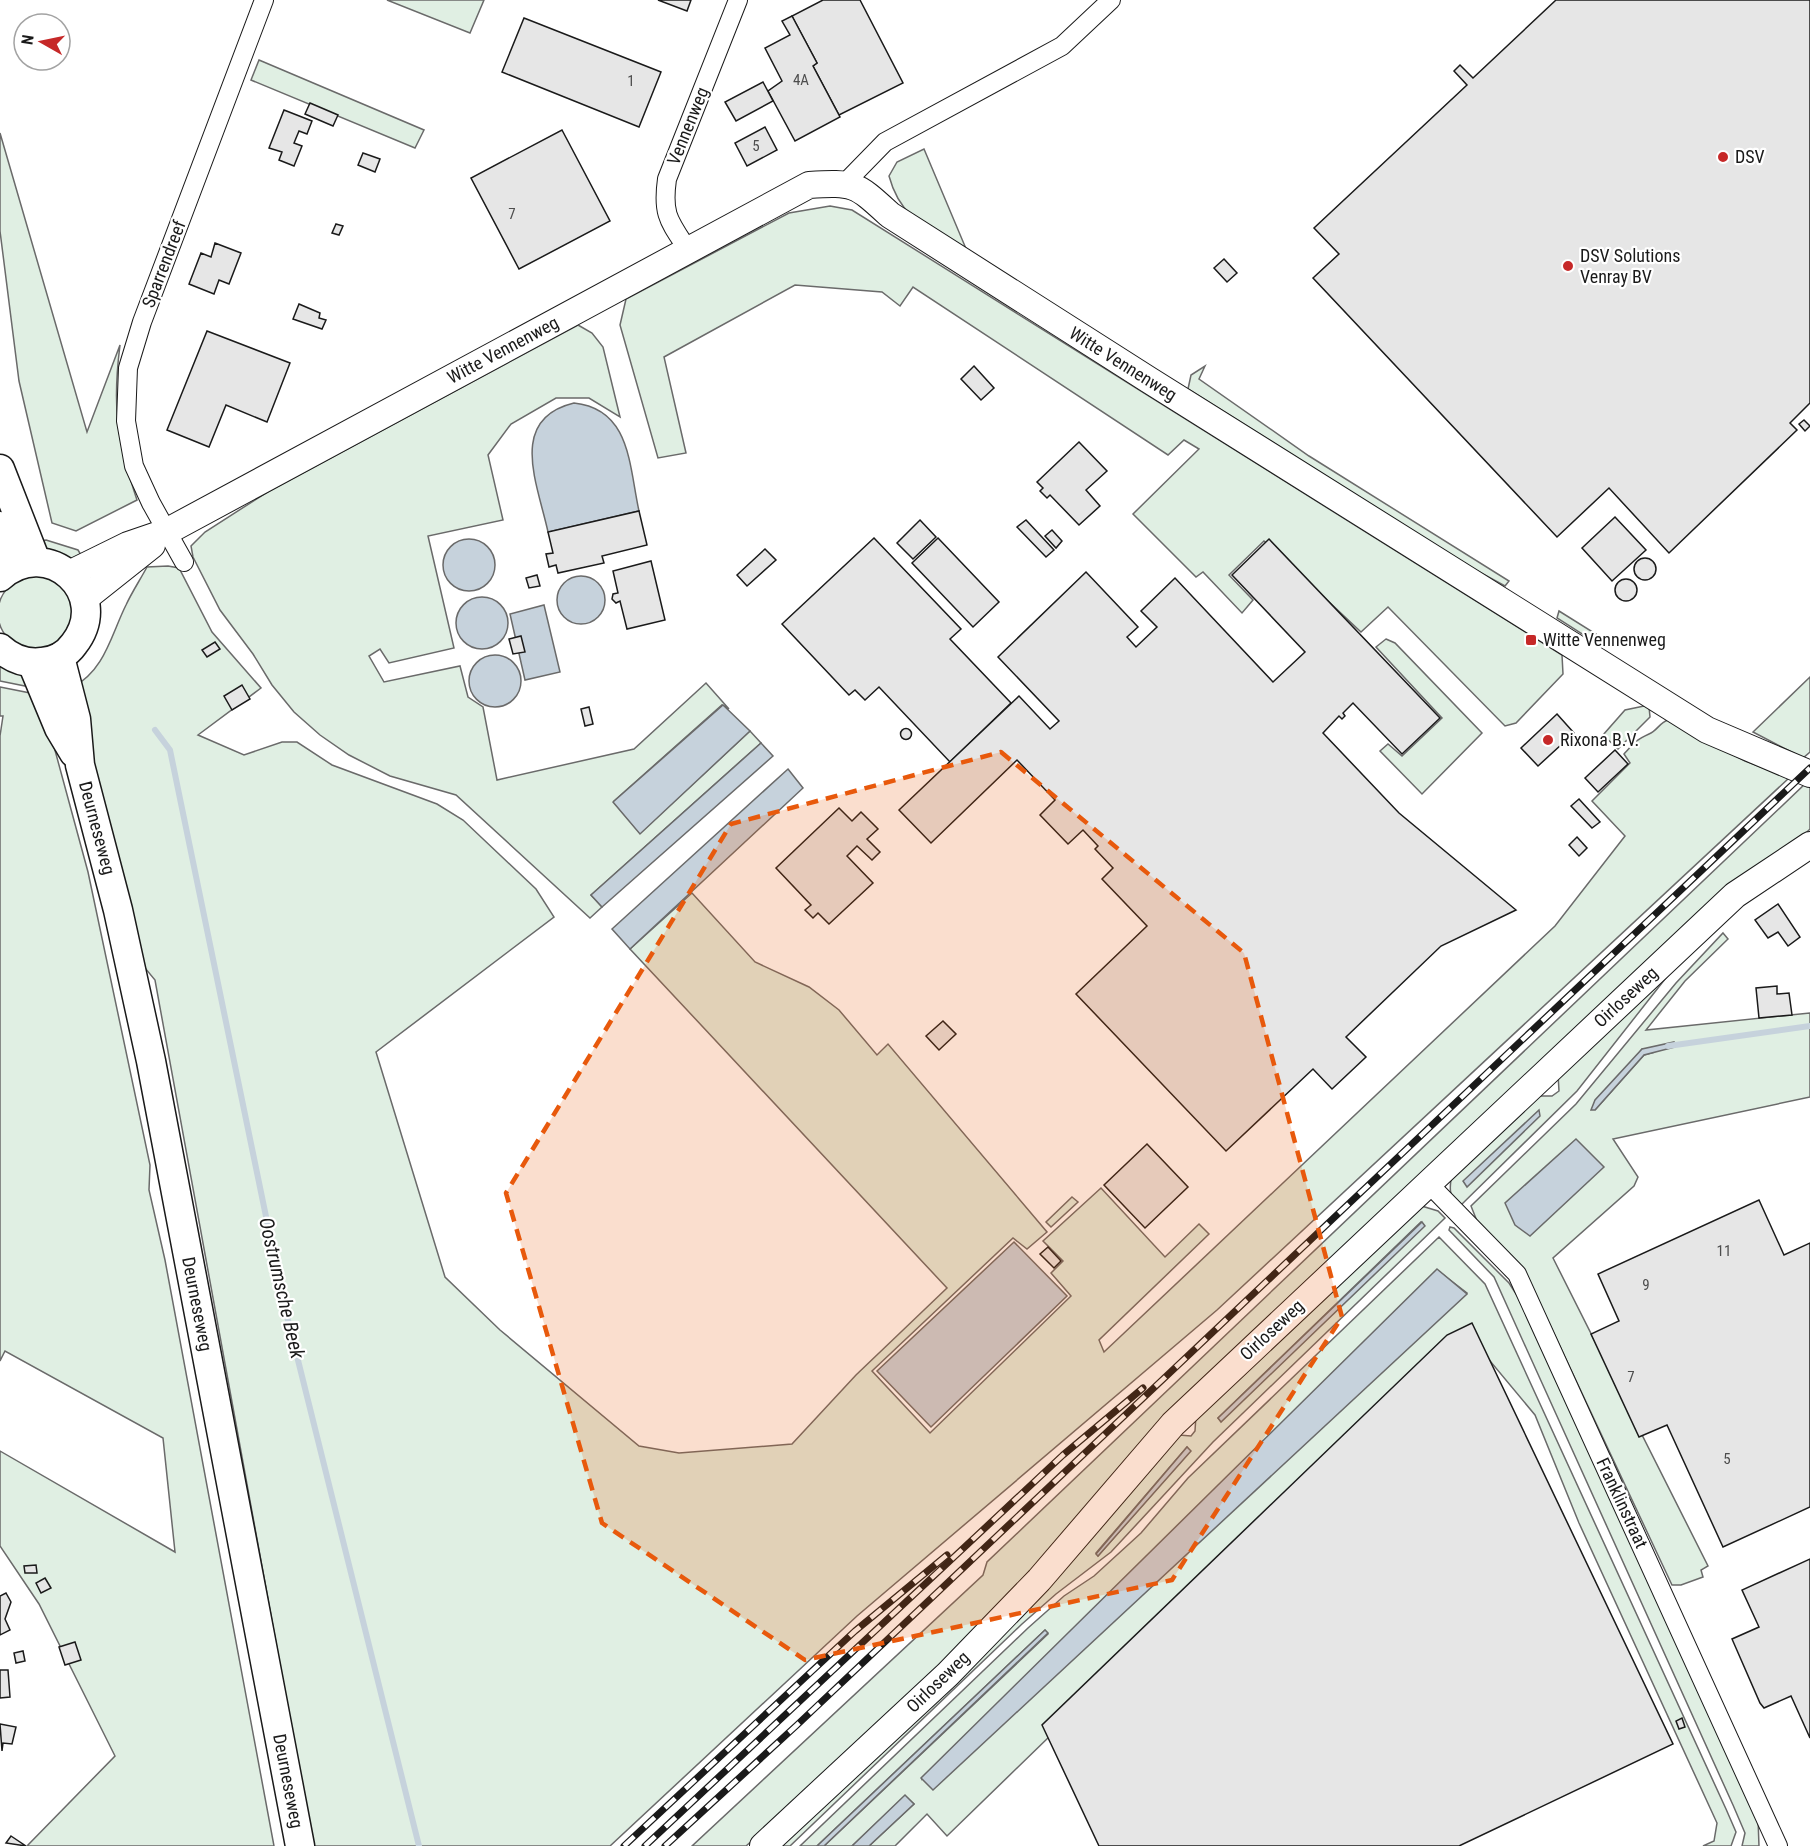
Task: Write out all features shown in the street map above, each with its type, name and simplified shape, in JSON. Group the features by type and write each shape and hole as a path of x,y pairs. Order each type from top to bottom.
{"main road":[{"path":"0,469 36,561"},
{"path":"0,526 4,573 36,561 53,565 69,574 79,585 86,612 82,632 71,649 60,657 46,662 32,663 18,660 0,648"},
{"name":"Deurneseweg","path":"60,657 76,719 80,765 118,910 151,1061 300,1846"},
{"name":"Deurneseweg","path":"32,663 58,728 80,765"}],"street":[{"name":"Sparrendreef","path":"166,532 134,466 126,421 128,368 142,322 264,0"},
{"name":"Vennenweg","path":"688,250 666,216 664,197 667,178 738,0"},
{"path":"845,183 885,142 1062,46 1111,0"},
{"name":"Witte Vennenweg","path":"69,574 128,545 166,532 809,185 845,183 864,192 890,214 1149,380 1707,730 1810,774"},
{"name":"Witte Vennenweg","path":"84,599 104,581 136,560 166,532"},
{"path":"166,532 184,562"},
{"name":"Oirloseweg","path":"763,1846 948,1674 1039,1580 1173,1424 1735,895 1810,845"},
{"name":"Franklinstraat","path":"1429,1184 1517,1274 1778,1846"}],"highlighted area":[{"path":"1001,752 1244,953 1342,1317 1172,1580 805,1660 602,1523 506,1193 731,824"}],"green space":[{"path":"387,0 484,0 470,33"},
{"path":"259,60 424,130 415,148 251,80"},
{"path":"0,133 87,432 120,345 116,387 118,424 137,500 76,531 52,523 19,381 0,231"},
{"path":"924,149 967,251 919,222 909,213 894,191 889,176 897,162"},
{"path":"830,206 852,210 1562,655 1563,674 1516,723 1505,726 1388,607 1361,632 1264,541 1229,575 1253,600 1242,613 1203,572 1196,577 1133,514 1199,449 1184,440 1168,455 913,287 900,306 882,292 795,285 664,357 686,453 658,458 620,325 626,299 789,213"},
{"path":"578,325 592,333 603,347 620,417 589,398 556,398 511,424 488,455 503,520 428,536 454,648 389,663 380,649 369,656 384,682 460,666 468,697 483,707 497,780 634,749 706,683 729,709 722,705 614,801 640,833 750,731 761,743 591,895 602,907 590,918 456,795 390,776 349,755 320,735 294,712 272,685 253,654 220,610 193,557 191,546 205,532 269,491"},
{"path":"1205,366 1199,379 1309,456 1509,581 1505,586 1472,568 1188,389 1191,375"},
{"path":"46,540 78,550 84,560 57,561 35,542"},
{"path":"147,567 179,568 212,632 261,688 198,735 244,755 282,742 297,742 332,765 437,804 463,820 536,889 554,917 376,1052 445,1277 500,1330 639,1446 679,1453 792,1444 856,1375 947,1288 630,949 692,893 755,962 809,987 839,1010 877,1055 888,1044 1047,1232 1027,1249 1013,1238 872,1371 930,1433 1071,1296 1051,1273 1063,1261 1043,1241 1101,1188 1165,1257 1199,1224 1209,1234 1099,1340 1104,1352 1555,926 1625,836 1592,801 1630,763 1624,754 1638,740 1652,733 1668,720 1745,761 1789,778 1217,1310 857,1616 610,1846 313,1846 155,980 145,968 73,687 84,680 100,661 128,600"},
{"path":"35,576 49,579 61,587 69,599 72,613 69,627 61,639 49,647 35,650 21,647 9,639 1,627 -2,613 1,599 9,587 21,579"},
{"path":"1559,611 1604,639 1593,641 1557,618"},
{"path":"1386,639 1395,643 1482,733 1422,794 1380,751 1388,744 1402,756 1442,718 1376,647"},
{"path":"0,661 25,676 35,688 0,681"},
{"path":"1810,677 1810,752 1803,758 1753,732"},
{"path":"0,687 40,695 88,872 150,1165 149,1190 165,1260 274,1846 27,1846 115,1756 39,1604 0,1546 0,1451 175,1552 163,1438 5,1351 0,1361 0,736 3,716 0,716"},
{"path":"1649,707 1650,717 1618,749 1603,735 1625,710"},
{"path":"1805,784 1810,786 1810,829 794,1804 746,1846 692,1846 983,1575 987,1562"},
{"path":"1723,933 1728,939 1685,981 1646,1030 1810,1013 1810,1097 1613,1139 1638,1177 1634,1186 1553,1258 1708,1566 1701,1570 1703,1577 1681,1585 1672,1585 1525,1272 1477,1221 1471,1206 1576,1104 1676,983","holes":["1642,1049 1655,1052 1644,1055 1595,1110"]},
{"path":"1669,974 1577,1091 1459,1207 1451,1192 1452,1174 1533,1096 1552,1096 1559,1091 1558,1074"},
{"path":"1072,1197 1078,1202 1051,1227 1046,1222"},
{"path":"1415,1204 1438,1211 1445,1218 1213,1442 1111,1552 1056,1594 1022,1624 790,1846 777,1846 1179,1435 1191,1436 1195,1431 1196,1415","holes":["1421,1222 1424,1226 1221,1421 1218,1418","1187,1447 1190,1451 1098,1556 1096,1553"]},
{"path":"1450,1227 1454,1228 1509,1283 1518,1297 1758,1819 1759,1846 1742,1846 1745,1833 1733,1805 1494,1277 1449,1230"},
{"path":"1439,1237 1485,1284 1726,1809 1736,1832 1731,1846 1703,1846 1714,1841 1717,1823 1579,1523 1535,1415 1466,1332 947,1836 927,1814 895,1846 869,1846 914,1804 905,1796 852,1846 824,1846 1048,1634 1045,1630 817,1846 800,1846 1028,1628 1064,1596 1094,1576 1141,1533 1188,1478","holes":["1437,1270 1467,1293 922,1779"]}],"shaded area":[{"path":"574,403 593,408 607,416 617,428 629,459 639,511 548,532 534,475 532,456 534,438 540,423 553,411"},
{"path":"469,539 479,541 487,547 493,555 495,565 493,575 487,583 479,589 469,591 459,589 451,583 445,575 443,565 445,555 451,547 459,541"},
{"path":"581,576 598,583 605,600 598,617 581,624 564,617 557,600 564,583"},
{"path":"482,597 496,601 504,609 508,623 504,637 496,645 482,649 468,645 460,637 456,623 460,609 468,601"},
{"path":"544,605 560,672 525,680 510,614"},
{"path":"495,655 505,657 513,663 519,671 521,681 519,691 513,699 505,705 495,707 485,705 477,699 471,691 469,681 471,671 477,663 485,657"},
{"path":"723,705 750,731 640,834 613,802"},
{"path":"761,743 773,756 602,907 591,895"},
{"path":"788,769 803,788 630,949 612,929"},
{"path":"1674,1042 1675,1047 1644,1055 1595,1110 1591,1110 1595,1100 1642,1049"},
{"path":"1539,1110 1540,1116 1467,1187 1463,1181"},
{"path":"1576,1139 1604,1167 1530,1236 1515,1225 1505,1203"},
{"path":"1422,1222 1425,1226 1221,1422 1218,1418"},
{"path":"1014,1242 1067,1296 931,1427 877,1371"},
{"path":"1437,1269 1467,1294 933,1790 921,1778"},
{"path":"1187,1447 1191,1451 1098,1556 1096,1554"},
{"path":"1045,1630 1048,1633 824,1846 817,1846"},
{"path":"905,1795 914,1804 869,1846 852,1846"}],"building":[{"path":"658,0 691,0 687,11"},
{"path":"823,0 860,0 903,83 839,115 813,66 817,63 792,16"},
{"name":"DSV Solutions Venray BV","path":"1556,0 1810,0 1810,403 1790,423 1797,430 1669,553 1609,488 1557,537 1313,278 1339,254 1314,228 1467,85 1454,71 1460,65 1473,78"},
{"path":"792,16 817,63 813,66 840,117 795,141 768,91 782,81 765,48 790,35 782,21"},
{"path":"524,18 661,72 639,127 502,72"},
{"path":"763,82 773,101 736,121 725,102"},
{"path":"310,103 338,115 333,126 305,114"},
{"path":"284,110 312,121 307,134 299,131 294,143 302,146 294,166 279,160 282,152 269,148"},
{"path":"765,127 777,150 747,166 735,143"},
{"path":"562,130 610,221 519,269 471,178"},
{"path":"363,153 380,159 375,172 358,165"},
{"path":"336,224 343,226 339,235 332,233"},
{"path":"215,243 241,253 229,284 219,280 214,294 189,284 201,253 211,257"},
{"path":"1224,259 1237,273 1227,282 1214,268"},
{"path":"299,304 320,313 319,318 326,320 322,329 293,319"},
{"path":"207,331 290,363 267,422 226,405 209,447 167,430"},
{"path":"974,366 994,388 981,400 961,379"},
{"path":"1804,420 1810,426 1805,431 1799,424"},
{"path":"1079,442 1107,471 1086,490 1100,506 1079,525 1050,495 1047,498 1040,491 1043,488 1037,482"},
{"path":"639,511 647,545 602,556 604,563 558,573 556,565 549,567 546,554 553,553 548,532"},
{"path":"1615,517 1646,550 1612,581 1582,548"},
{"path":"920,520 936,537 913,559 897,543"},
{"path":"1026,520 1054,550 1046,557 1017,527"},
{"path":"1052,530 1062,541 1056,548 1045,536"},
{"path":"874,538 961,629 950,639 1011,703 950,762 879,687 865,700 855,690 849,695 782,624"},
{"path":"938,538 999,602 973,627 912,563"},
{"path":"1269,539 1440,718 1402,754 1353,703 1343,713 1345,716 1342,719 1339,716 1323,733 1399,813 1516,910 1441,946 1346,1037 1366,1057 1332,1089 1313,1069 1226,1151 1076,994 1147,926 1102,879 1113,868 1095,849 1098,846 1083,830 1068,844 1040,815 1055,800 1017,760 931,843 899,810 1019,696 1050,729 1059,721 998,657 1086,572 1138,627 1127,637 1136,647 1157,627 1141,611 1175,578 1273,682 1305,652 1232,575"},
{"path":"765,549 776,560 747,586 737,575"},
{"path":"1641,558 1649,558 1656,565 1656,573 1649,580 1641,580 1634,573 1634,565"},
{"path":"651,561 665,620 627,629 620,601 616,603 612,599 613,594 618,593 613,571"},
{"path":"537,575 540,586 529,588 526,578"},
{"path":"1626,579 1634,582 1637,590 1634,598 1626,601 1618,598 1615,590 1618,582"},
{"path":"521,636 525,652 513,654 509,639"},
{"path":"215,642 220,649 207,657 202,650"},
{"path":"242,685 250,699 232,710 224,696"},
{"path":"589,707 593,724 585,726 581,709"},
{"name":"Rixona B.V.","path":"1557,714 1574,733 1538,766 1521,748"},
{"path":"906,729 910,730 910,738 906,739 902,738 901,734 902,730"},
{"path":"1615,750 1628,764 1598,792 1585,778"},
{"path":"1579,799 1600,822 1592,828 1571,806"},
{"path":"839,808 852,821 861,812 878,829 867,839 880,852 872,860 857,846 847,856 873,883 829,924 818,913 813,918 805,910 811,905 776,868"},
{"path":"1577,837 1587,848 1579,856 1569,845"},
{"path":"1778,904 1800,937 1788,946 1778,932 1768,938 1755,920"},
{"path":"1777,986 1777,994 1789,993 1792,1015 1759,1018 1756,988"},
{"path":"943,1021 956,1034 939,1050 926,1036"},
{"path":"1147,1144 1188,1187 1145,1228 1104,1185"},
{"path":"1759,1200 1784,1255 1810,1243 1810,1507 1723,1547 1667,1425 1639,1437 1591,1334 1619,1321 1598,1274"},
{"path":"1048,1247 1061,1261 1054,1268 1040,1254"},
{"path":"1472,1323 1673,1744 1459,1846 1099,1846 1042,1725 1447,1335"},
{"path":"1810,1559 1810,1738 1791,1696 1764,1708 1760,1703 1732,1639 1759,1627 1742,1590"},
{"path":"36,1565 37,1573 25,1573 24,1566"},
{"path":"45,1578 51,1588 41,1593 36,1583"},
{"path":"6,1593 11,1602 5,1619 10,1630 0,1635 0,1596"},
{"path":"75,1642 81,1660 65,1665 59,1647"},
{"path":"23,1651 25,1661 16,1663 14,1653"},
{"path":"0,1670 8,1670 10,1697 0,1698"},
{"path":"1682,1718 1685,1727 1679,1729 1676,1721"},
{"path":"0,1724 16,1727 12,1744 3,1743 2,1751"},
{"path":"11,1836 26,1846 6,1843"}],"waterway":[{"name":"Oostrumsche Beek","path":"155,730 170,750 284,1304 419,1846"},
{"path":"1668,1046 1810,1026"}],"railway":[{"path":"665,1846 797,1725 1810,768"},
{"path":"645,1846 1063,1455 1143,1388"},
{"path":"624,1846 855,1631 947,1555"}],"place":[{"name":"DSV","path":"1723,157"},
{"name":"DSV Solutions Venray BV","path":"1568,266"},
{"name":"Witte Vennenweg","path":"1531,640"},
{"name":"Rixona B.V.","path":"1548,740"}]}
